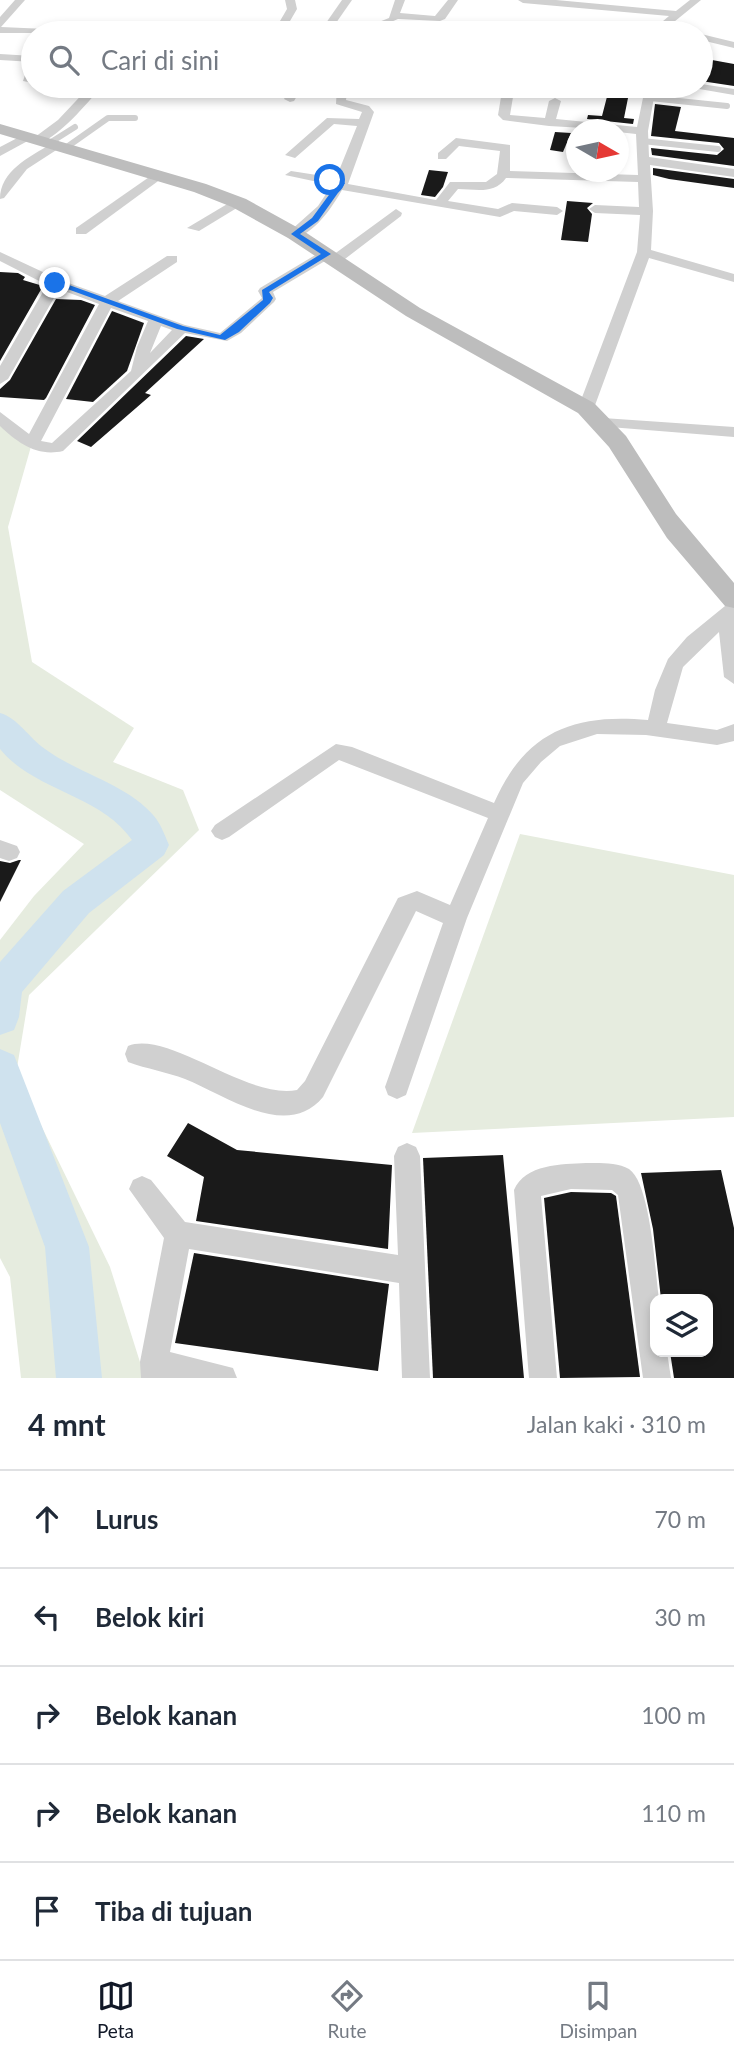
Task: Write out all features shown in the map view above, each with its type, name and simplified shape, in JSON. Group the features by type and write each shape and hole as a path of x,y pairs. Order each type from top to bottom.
{"street":[{"path":"0,24 20,0"},
{"path":"285,21 292,9 289,0"},
{"path":"332,21 347,0"},
{"path":"392,21 400,0"},
{"path":"395,16 436,19 441,17 453,0"},
{"path":"523,0 585,7 635,5 678,14"},
{"path":"669,21 696,0"},
{"path":"0,30 21,31"},
{"path":"713,40 734,45"},
{"path":"0,58 21,59"},
{"path":"713,80 716,89"},
{"path":"713,89 734,92"},
{"path":"0,195 85,98"},
{"path":"295,234 315,220 341,184 368,110 340,102 340,98"},
{"path":"507,98 505,117 642,136"},
{"path":"586,408 644,252 647,211 642,136 650,98"},
{"path":"549,123 555,102"},
{"path":"291,155 331,120 363,122"},
{"path":"0,129 159,176 239,203 332,257 413,312 586,408 603,423 660,510 731,608 734,677"},
{"path":"481,148 497,130"},
{"path":"439,204 454,185 489,187 497,184 503,174 508,149 481,148 456,142 442,156"},
{"path":"0,152 47,144"},
{"path":"643,160 734,173"},
{"path":"503,174 645,179"},
{"path":"81,232 159,176"},
{"path":"291,176 500,213 512,207 557,211"},
{"path":"194,228 239,203"},
{"path":"595,209 647,211"},
{"path":"0,275 5,259 55,283 217,339 228,335 269,299 265,292 332,257 396,213"},
{"path":"644,252 734,278"},
{"path":"32,443 108,301 172,259"},
{"path":"0,379 55,283"},
{"path":"138,372 144,347 157,318"},
{"path":"0,417 32,443 49,449 62,443 176,337 180,328"},
{"path":"603,423 734,432"},
{"path":"656,729 668,673 674,661 731,608"},
{"path":"397,1087 456,918 500,814 525,764 572,731 600,724 717,738 734,732"},
{"path":"222,831 336,752 345,752 500,814"},
{"path":"137,1054 170,1062 249,1095 290,1103 304,1101 314,1089 406,905 417,901 456,918"},
{"path":"407,1156 416,1378"},
{"path":"543,1378 527,1190 536,1182 607,1176 621,1179 630,1190 657,1378"},
{"path":"142,1189 178,1234 411,1271"},
{"path":"178,1234 155,1370 223,1378"}],"lane":[{"path":"686,98 727,106"},
{"path":"47,144 107,118 135,118"},
{"path":"47,144 75,127"},
{"path":"642,136 718,149"}],"shaded area":[{"path":"0,417 32,443 8,527 32,662 134,728 113,762 183,790 199,830 29,995 16,1074 110,1267 145,1378 21,1378 10,1277 0,1258 0,940 34,896 84,844 0,790"},
{"path":"520,834 734,875 734,1117 412,1133"}],"building":[{"path":"713,60 734,64 734,86 713,83"},
{"path":"607,98 628,98 624,118 634,119 633,124 629,124 629,119 587,119 588,115 602,116"},
{"path":"655,104 681,107 675,131 734,138 734,166 652,155 651,148 717,155 724,149 719,143 651,136"},
{"path":"555,132 566,133 563,152 550,150"},
{"path":"653,168 734,179 734,188 669,179 653,175"},
{"path":"429,170 448,172 443,187 435,197 421,195"},
{"path":"567,201 593,203 587,208 592,214 588,242 561,240"},
{"path":"0,272 18,273 25,277 23,280 43,286 0,361"},
{"path":"56,299 81,300 95,305 46,398 0,397 0,389 10,380"},
{"path":"112,311 144,323 127,371 93,402 66,399"},
{"path":"186,336 204,339 145,393 151,395 91,447 77,441"},
{"path":"19,860 0,902 0,861 10,863"},
{"path":"188,1123 237,1150 392,1165 388,1249 196,1221 204,1177 167,1156"},
{"path":"503,1155 524,1378 433,1378 423,1158"},
{"path":"721,1170 734,1228 734,1378 674,1378 671,1357 713,1357 713,1294 660,1294 653,1229 641,1173"},
{"path":"571,1192 611,1193 616,1196 640,1377 560,1378 544,1198"},
{"path":"194,1253 389,1284 378,1371 175,1343"}],"waterway":[{"path":"0,725 15,744 35,760 127,812 143,827 152,845 76,902 4,985 0,1017"},
{"path":"0,1068 67,1247 79,1378"}],"route":[{"path":"55,283 175,323 180,328 210,334 217,339 222,338 236,330 269,299 264,295 265,292 307,263 327,254 295,234 315,220 342,183 330,180"}]}
